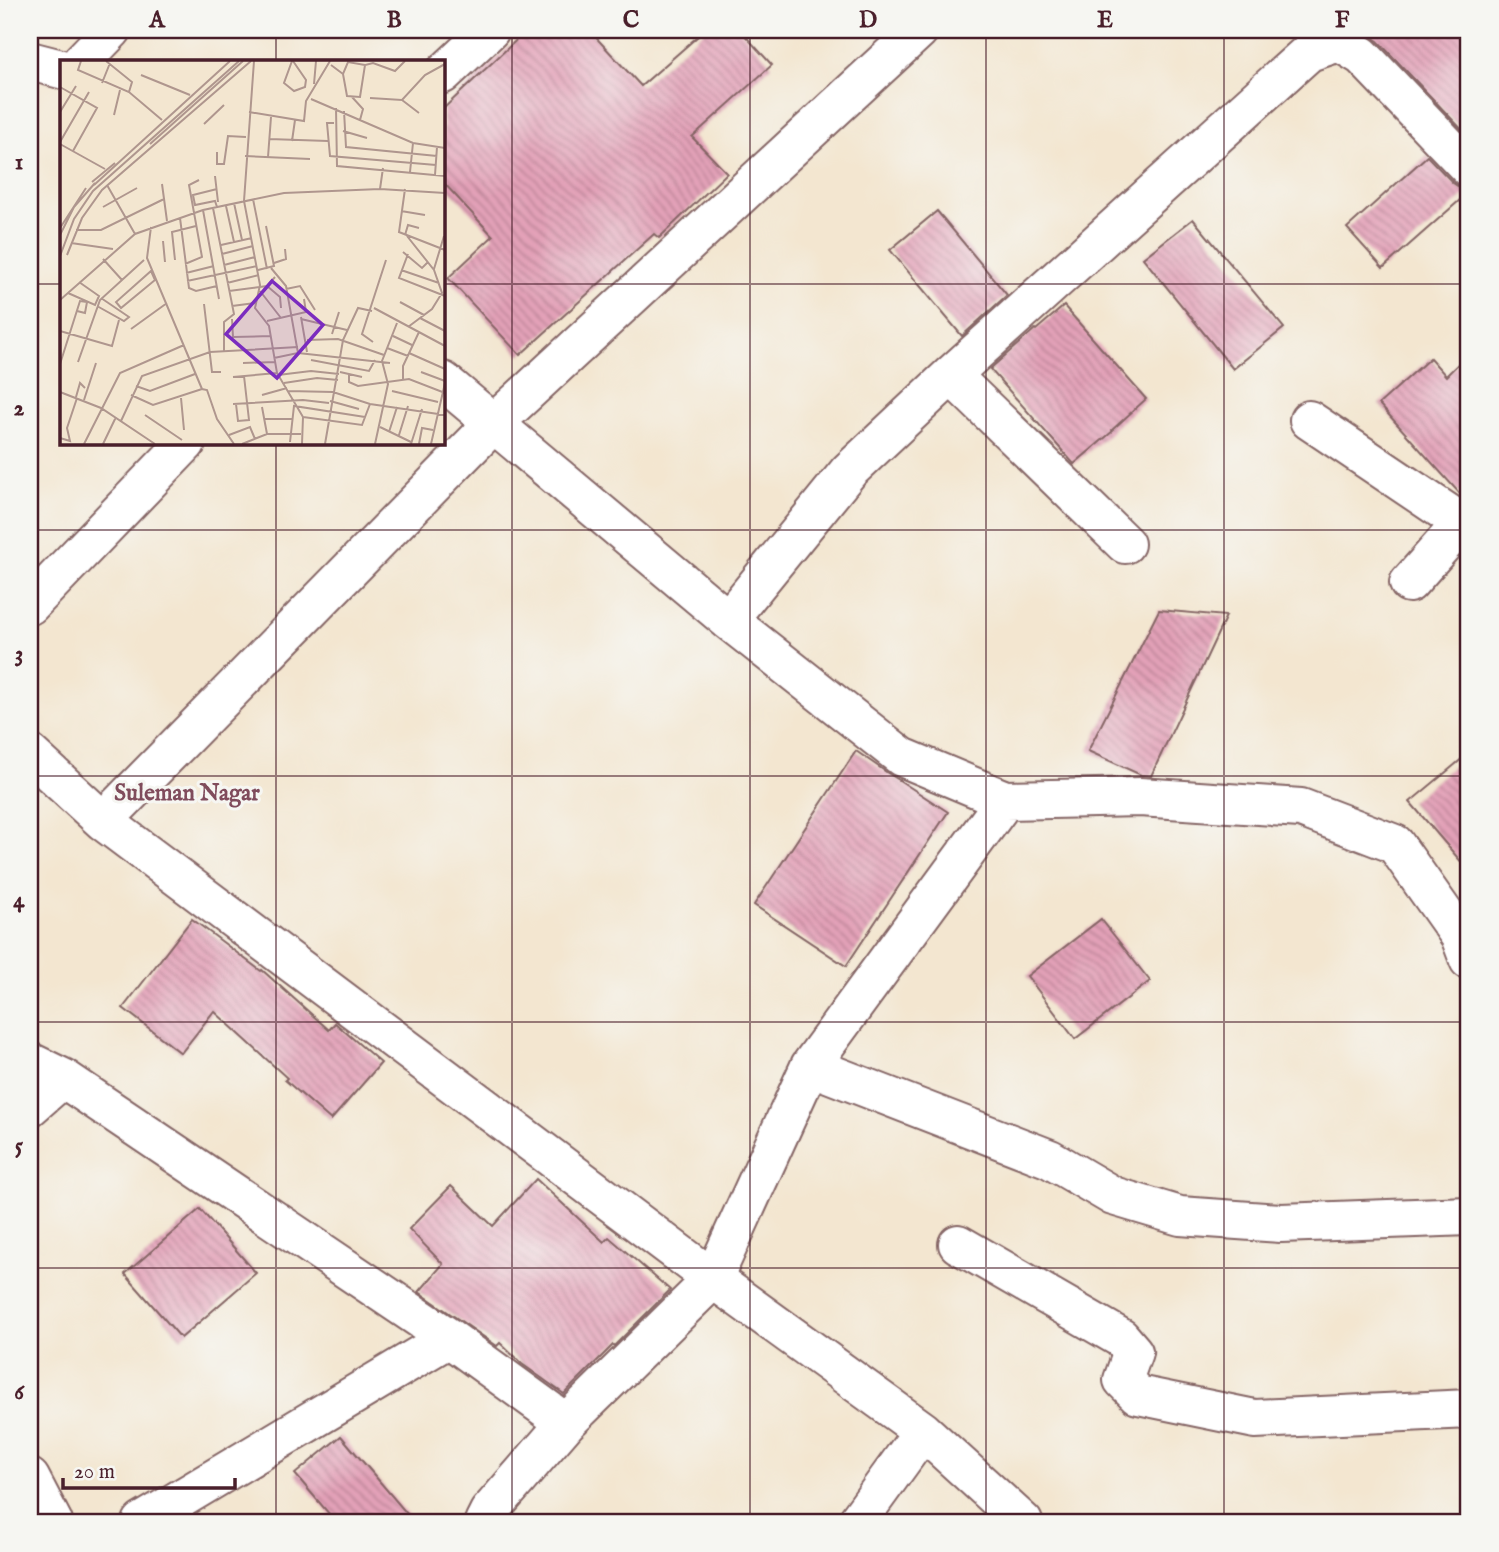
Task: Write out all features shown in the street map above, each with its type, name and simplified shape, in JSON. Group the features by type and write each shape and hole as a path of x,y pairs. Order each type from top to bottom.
{"street":[{"path":"83,60 112,30"},
{"path":"444,73 490,30"},
{"path":"103,821 493,424 919,30"},
{"path":"728,620 849,471 951,375 1309,52 1339,42 1362,56 1469,169"},
{"path":"30,61 60,69"},
{"path":"951,375 1125,544"},
{"path":"444,382 728,620 901,757 1005,800 1140,797 1301,808 1395,844 1466,941"},
{"path":"1309,420 1466,519 1409,583"},
{"path":"30,605 185,444"},
{"path":"30,754 103,821 713,1279 923,1431 1023,1522"},
{"path":"484,1522 489,1512 566,1423 713,1279 810,1066 1005,800"},
{"path":"810,1066 1050,1159 1112,1196 1180,1216 1281,1223 1469,1216"},
{"path":"30,1107 46,1070 449,1338 566,1423"},
{"path":"958,1244 1121,1338 1133,1352 1123,1380 1138,1395 1255,1419 1469,1409"},
{"path":"142,1522 449,1338"},
{"path":"858,1522 923,1431"},
{"path":"30,1478 53,1522"}],"building":[{"path":"527,30 589,30 641,86 705,30 740,30 772,65 692,137 727,173 659,238 654,234 520,355 448,278 493,236 444,183 444,108"},
{"path":"1361,30 1469,30 1469,137 1378,41"},
{"path":"1427,156 1453,183 1462,189 1469,189 1469,192 1383,268 1347,228"},
{"path":"937,211 1007,295 962,336 890,250"},
{"path":"1193,219 1284,328 1233,369 1143,258"},
{"path":"1064,306 1146,399 1074,464 990,369"},
{"path":"1469,353 1469,494 1461,495 1379,404 1430,358 1446,376"},
{"path":"1159,610 1226,616 1151,776 1141,775 1088,751"},
{"path":"856,751 948,812 846,966 754,905"},
{"path":"1469,753 1469,871 1410,802"},
{"path":"192,919 262,970 329,1030 335,1023 381,1063 331,1120 214,1011 181,1053 123,1008"},
{"path":"1101,919 1150,981 1075,1039 1027,976"},
{"path":"536,1179 604,1242 609,1237 670,1290 564,1394 522,1364 500,1343 497,1346 419,1292 443,1264 409,1229 451,1186 493,1226"},
{"path":"200,1209 256,1273 181,1338 125,1274"},
{"path":"341,1436 414,1522 336,1522 295,1474"}],"district":[{"name":"Suleman Nagar","path":"187,792"}]}
